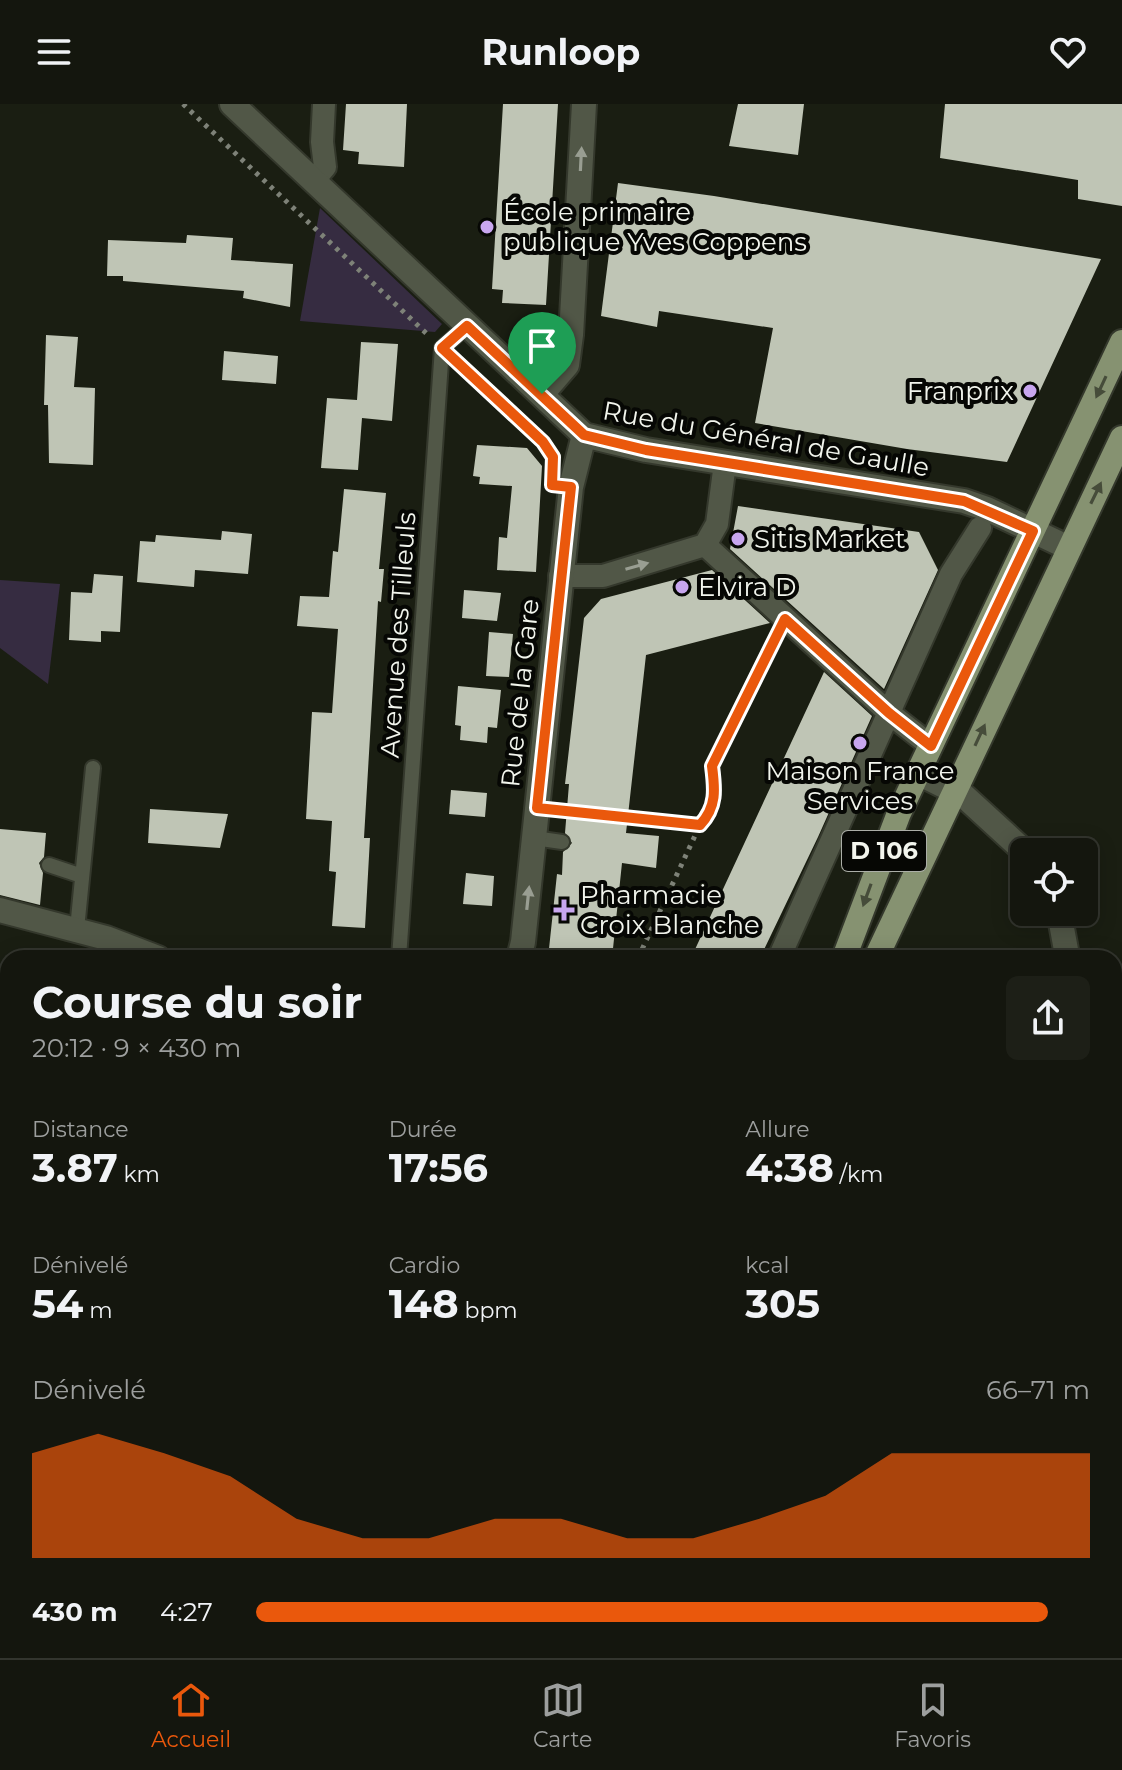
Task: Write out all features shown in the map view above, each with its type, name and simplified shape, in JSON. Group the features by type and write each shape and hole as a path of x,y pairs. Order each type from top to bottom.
{"main road":[{"name":"D 106","path":"847,950 880,861 918,773 1122,342"},
{"name":"D 106","path":"880,950 1122,438"}],"street":[{"name":"Rue du Général de Gaulle","path":"232,104 584,435 646,450 964,501 1069,548"},
{"path":"314,180 325,167 322,142 324,104"},
{"path":"542,394 567,365 584,104"},
{"name":"Rue de la Gare","path":"521,950 560,576 571,487 584,435"},
{"path":"560,576 603,576 705,545 717,524 725,463"},
{"path":"783,950 951,574 980,528"},
{"path":"705,545 889,713 931,746"},
{"path":"918,773 964,796 1010,838"},
{"path":"0,910 77,929 136,950"},
{"path":"1062,926 1066,950"}],"lane":[{"path":"442,348 467,326"},
{"name":"Avenue des Tilleuls","path":"400,950 442,348"},
{"path":"77,929 93,768"},
{"path":"534,838 562,842"},
{"path":"49,865 82,876"}],"path":[{"path":"183,104 543,442 553,457"},
{"path":"642,950 700,825 710,815 716,792 712,766 785,619"},
{"path":"537,808 700,825"}],"shaded area":[{"path":"320,208 442,324 435,332 300,321"},
{"path":"0,580 60,584 48,684 0,648"}],"building":[{"path":"346,104 407,104 404,167 358,164 359,152 343,150"},
{"path":"503,104 558,104 546,305 502,303 503,290 492,289"},
{"path":"738,104 804,104 798,155 729,146"},
{"path":"945,104 1122,104 1122,206 1078,199 1078,180 940,158"},
{"path":"618,183 1101,259 1007,462 907,449 755,423 773,328 659,311 657,327 601,316"},
{"path":"187,235 233,238 231,260 293,264 290,307 243,298 244,291 123,281 123,276 107,276 108,240 186,243"},
{"path":"46,335 78,337 74,387 95,388 93,465 49,463 48,405 44,405"},
{"path":"361,342 398,344 392,421 362,418 358,470 321,468 327,398 357,400"},
{"path":"224,351 278,356 276,384 222,380"},
{"path":"477,445 527,448 542,466 536,572 497,570 499,537 507,538 512,486 479,484 480,477 473,476"},
{"path":"344,489 386,493 379,569 384,569 381,602 378,601 364,838 370,838 365,928 332,926 336,872 329,871 332,821 306,819 312,712 332,713 338,629 297,626 300,596 329,597 333,551 338,552"},
{"path":"738,506 919,532 938,570 884,689 730,549"},
{"path":"222,531 252,534 248,574 195,570 194,587 137,582 140,541 155,542 156,535 221,540"},
{"path":"712,570 770,623 646,655 626,833 659,836 656,868 622,863 613,950 549,950 557,874 562,875 563,852 572,843 565,833 569,784 565,784 584,618 601,599"},
{"path":"94,574 123,576 120,632 101,631 101,642 69,640 71,592 92,593"},
{"path":"464,590 501,593 497,621 462,618"},
{"path":"489,632 513,634 509,677 486,676"},
{"path":"824,672 872,716 818,837 764,950 695,950"},
{"path":"458,686 501,690 497,728 488,727 487,743 460,740 461,726 455,725"},
{"path":"451,790 487,793 485,817 449,814"},
{"path":"150,809 228,814 220,848 148,843"},
{"path":"0,829 46,833 44,857 39,863 43,873 40,905 0,895"},
{"path":"466,873 494,876 492,906 463,904"}],"place":[{"name":"École primaire publique Yves Coppens","path":"487,227"},
{"name":"Franprix","path":"1030,391"},
{"name":"Sitis Market","path":"738,539"},
{"name":"Elvira D","path":"682,587"},
{"name":"Maison France Services","path":"860,743"},
{"name":"Pharmacie Croix Blanche","path":"564,910"}],"route":[{"path":"467,326 542,394 584,435 646,450 964,501 1033,531 931,746 889,713 785,619 712,766 716,792 710,815 700,825 537,808 571,487 552,485 553,457 543,442 442,348 467,326"}]}
